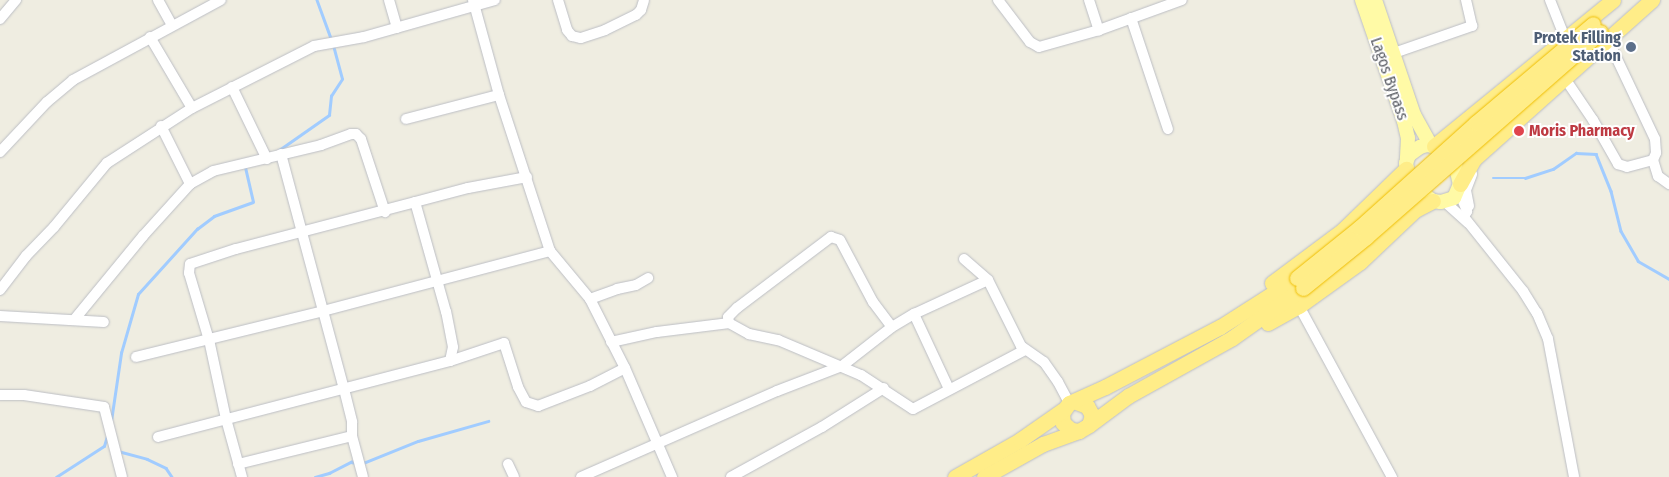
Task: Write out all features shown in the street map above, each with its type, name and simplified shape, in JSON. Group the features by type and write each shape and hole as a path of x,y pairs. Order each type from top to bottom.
{"highway":[{"path":"1432,146 1613,0"},
{"path":"1603,35 1626,0"},
{"path":"1232,338 1300,283 1359,243 1644,0"},
{"path":"1460,188 1474,159 1524,114 1603,35 1652,0"},
{"path":"1220,327 1250,298 1343,230 1407,164"},
{"path":"984,477 1043,444 1084,428 1128,396 1232,338 1265,325 1299,306 1360,262 1416,210 1439,201"},
{"path":"955,477 1035,431 1070,405 1300,283"},
{"path":"1083,403 1090,410 1092,415 1084,428 1071,430 1063,423 1070,405 1083,403"}],"main road":[{"name":"Lagos Bypass","path":"1362,0 1404,121 1408,138 1407,164"},
{"name":"Lagos Bypass","path":"1375,0 1419,127 1432,146"},
{"path":"1432,146 1451,158 1458,170 1460,188 1454,198 1439,201 1418,190 1407,164 1413,151 1420,147 1432,146"}],"street":[{"path":"0,19 16,0"},
{"path":"158,0 172,25"},
{"path":"0,152 47,102 73,80 221,0"},
{"path":"389,0 398,28"},
{"path":"0,290 26,256 54,227 107,163 161,126 232,87 314,46 340,43 398,28 474,3 495,0"},
{"path":"558,0 568,30 572,36 581,38 605,30 636,15 641,10 644,0"},
{"path":"998,0 1030,42 1039,47 1099,30 1180,0"},
{"path":"1089,0 1099,30"},
{"path":"1394,53 1472,26 1466,0"},
{"path":"1550,0 1565,38"},
{"path":"474,3 499,95 550,250 590,298 625,368 656,444 672,477"},
{"path":"1131,18 1149,79 1168,129"},
{"path":"1464,218 1470,208 1466,190 1476,167 1524,114 1568,83 1603,35 1655,139 1656,153 1653,160 1658,176 1669,184"},
{"path":"150,37 192,108"},
{"path":"1568,83 1593,120 1618,164 1627,167 1653,160"},
{"path":"232,87 267,159"},
{"path":"406,118 499,95"},
{"path":"161,126 190,184"},
{"path":"74,320 143,236 190,184 214,171 321,145 356,134 361,139 384,212"},
{"path":"281,154 344,389 352,422 352,436 363,477"},
{"path":"242,477 226,419 209,340 189,273 190,264 236,249 384,212 468,188 527,177"},
{"path":"1460,188 1467,211 1464,218"},
{"path":"1439,201 1478,233"},
{"path":"415,202 438,281 453,347 450,361"},
{"path":"1464,218 1524,291 1537,313 1548,339 1574,477"},
{"path":"729,323 728,317 737,308 831,237 840,240 873,302 892,327"},
{"path":"136,357 323,311 550,250"},
{"path":"964,258 988,280 1017,340 1025,350 1044,362 1058,382 1070,405"},
{"path":"590,298 608,291 636,285 648,278"},
{"path":"580,477 776,391 842,366 892,327 914,314 988,280"},
{"path":"1299,306 1392,477"},
{"path":"914,314 949,389"},
{"path":"0,316 104,322"},
{"path":"611,342 657,332 729,323 749,334 778,340 861,374 913,409 1025,350"},
{"path":"158,437 450,361 504,344 518,387 526,402 538,406 590,386 625,368"},
{"path":"731,477 822,427 884,388"},
{"path":"0,395 24,395 104,407 122,477"},
{"path":"238,464 352,436"},
{"path":"508,464 514,477"}],"waterway":[{"path":"317,0 332,41"},
{"path":"279,150 329,115 331,96 342,79 333,46"},
{"path":"1493,178 1525,178 1553,169 1576,153 1596,154 1611,191 1621,231 1638,261 1669,279"},
{"path":"111,421 121,353 138,294 197,229 214,216 253,202 245,167"},
{"path":"361,464 418,441 488,421"},
{"path":"56,477 104,446 107,436"},
{"path":"118,451 147,459 166,468 172,477"},
{"path":"315,477 329,473 351,462 356,463"}],"place":[{"name":"Protek Filling Station","path":"1631,47"},
{"name":"Moris Pharmacy","path":"1519,131"}]}
